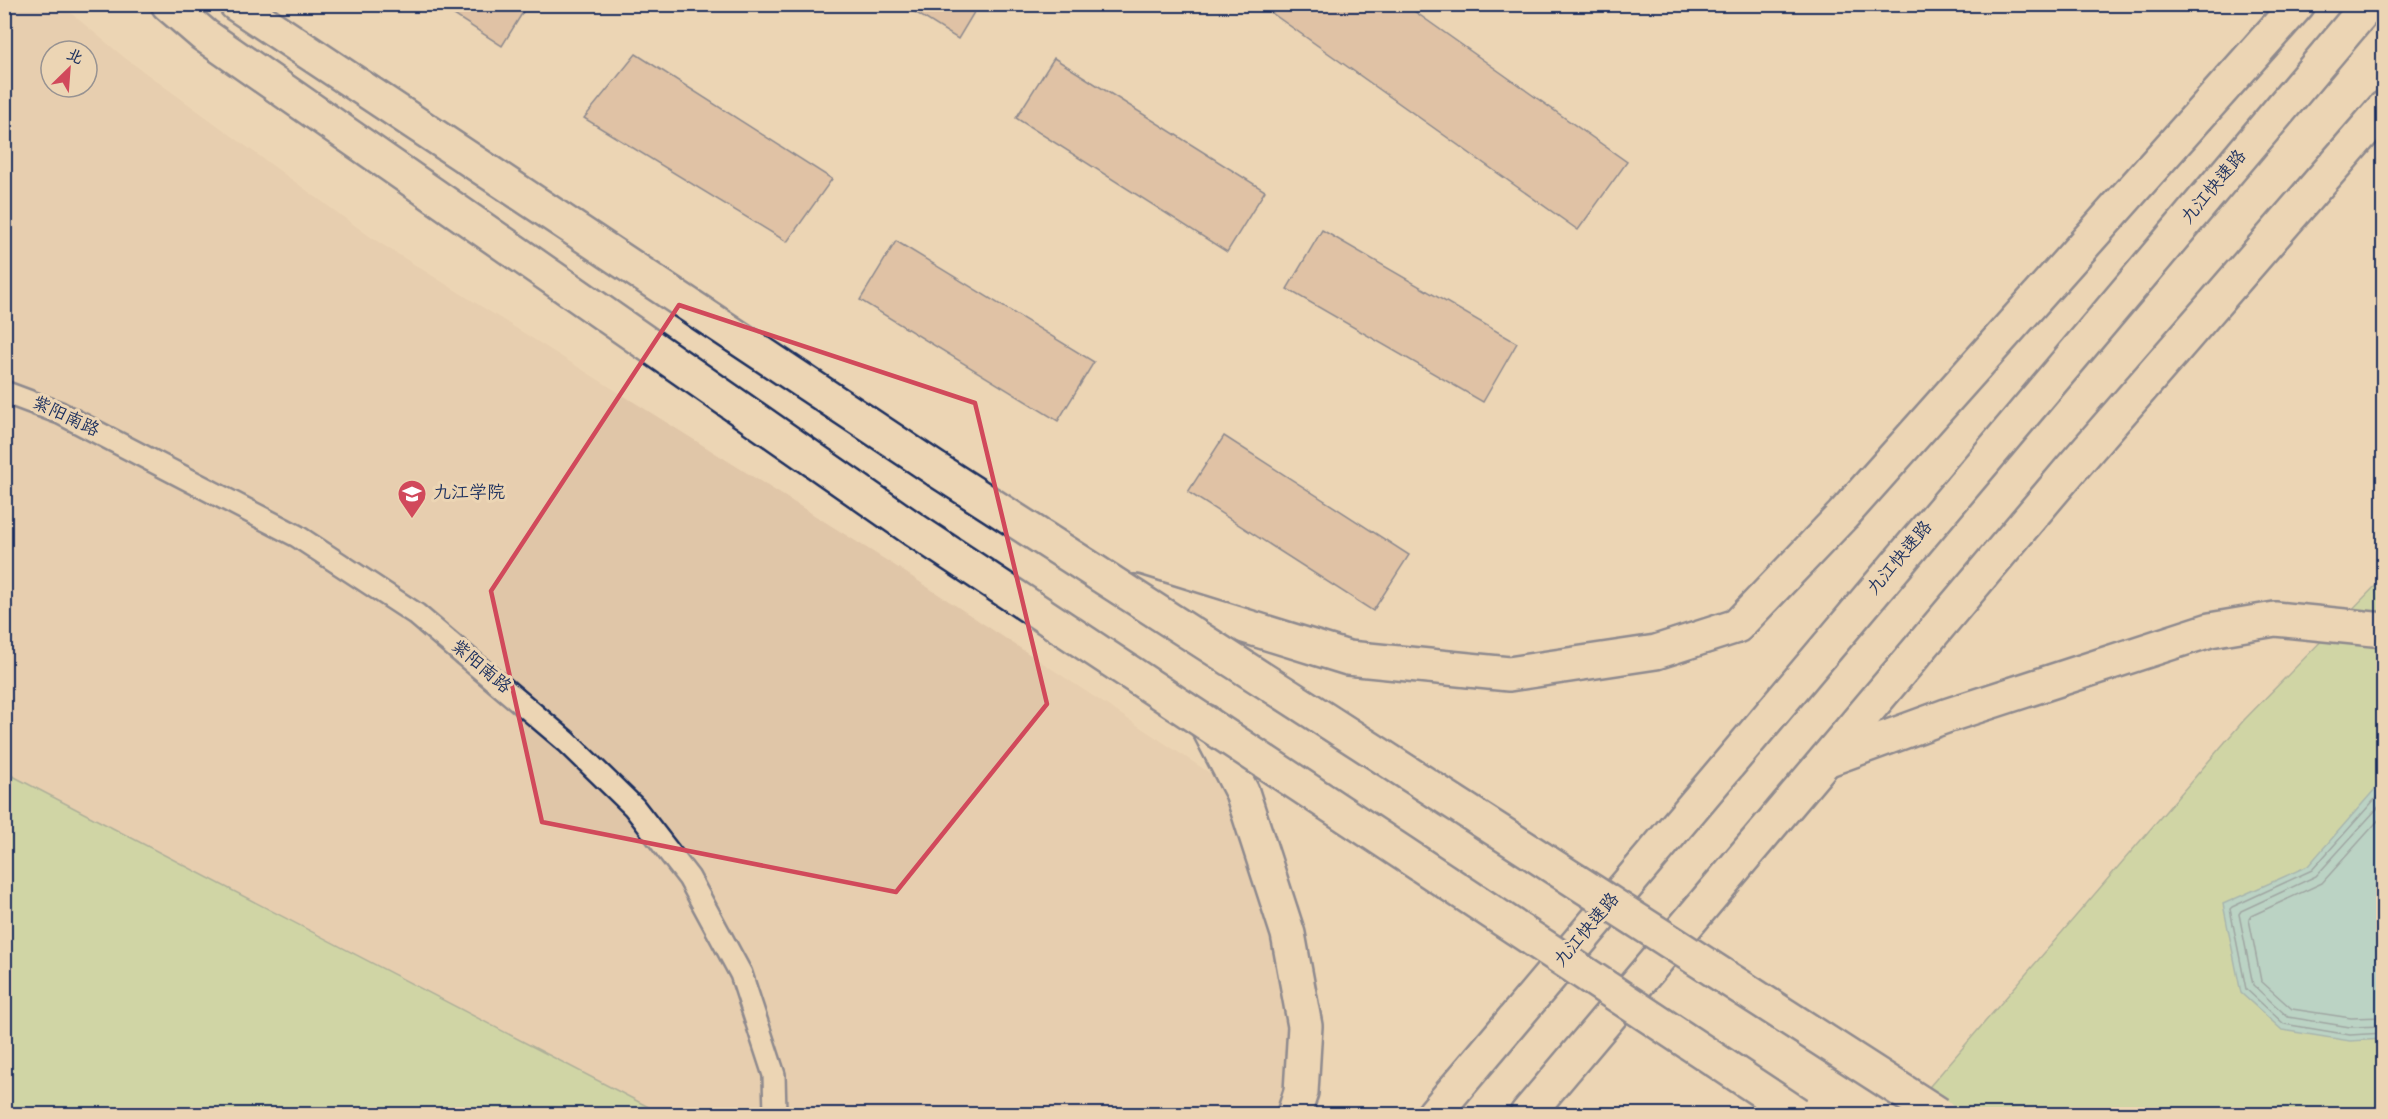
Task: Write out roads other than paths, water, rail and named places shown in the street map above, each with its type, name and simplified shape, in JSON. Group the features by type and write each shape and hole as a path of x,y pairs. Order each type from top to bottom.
{"main road":[{"path":"168,4 213,42 913,529 1797,1114"},
{"path":"236,4 937,470 1938,1114"},
{"path":"1119,587 1348,658 1509,674 1656,652 1737,626 1843,515 2298,4"},
{"name":"九江快速路","path":"1434,1114 2369,4"},
{"path":"1527,1114 2063,478 2384,108"},
{"path":"1824,760 1946,717 2210,630 2275,619 2384,630"},
{"path":"1205,721 1242,792 1288,934 1305,1026 1301,1092 1294,1114"}],"lane":[{"name":"紫阳南路","path":"4,392 60,413 297,536 416,615 567,742 634,807 689,878 741,974 774,1075 775,1114"}],"water":[{"path":"2383,780 2383,1039 2350,1041 2282,1030 2241,993 2223,904 2308,866"}],"place":[{"name":"九江学院","path":"412,520"}]}
